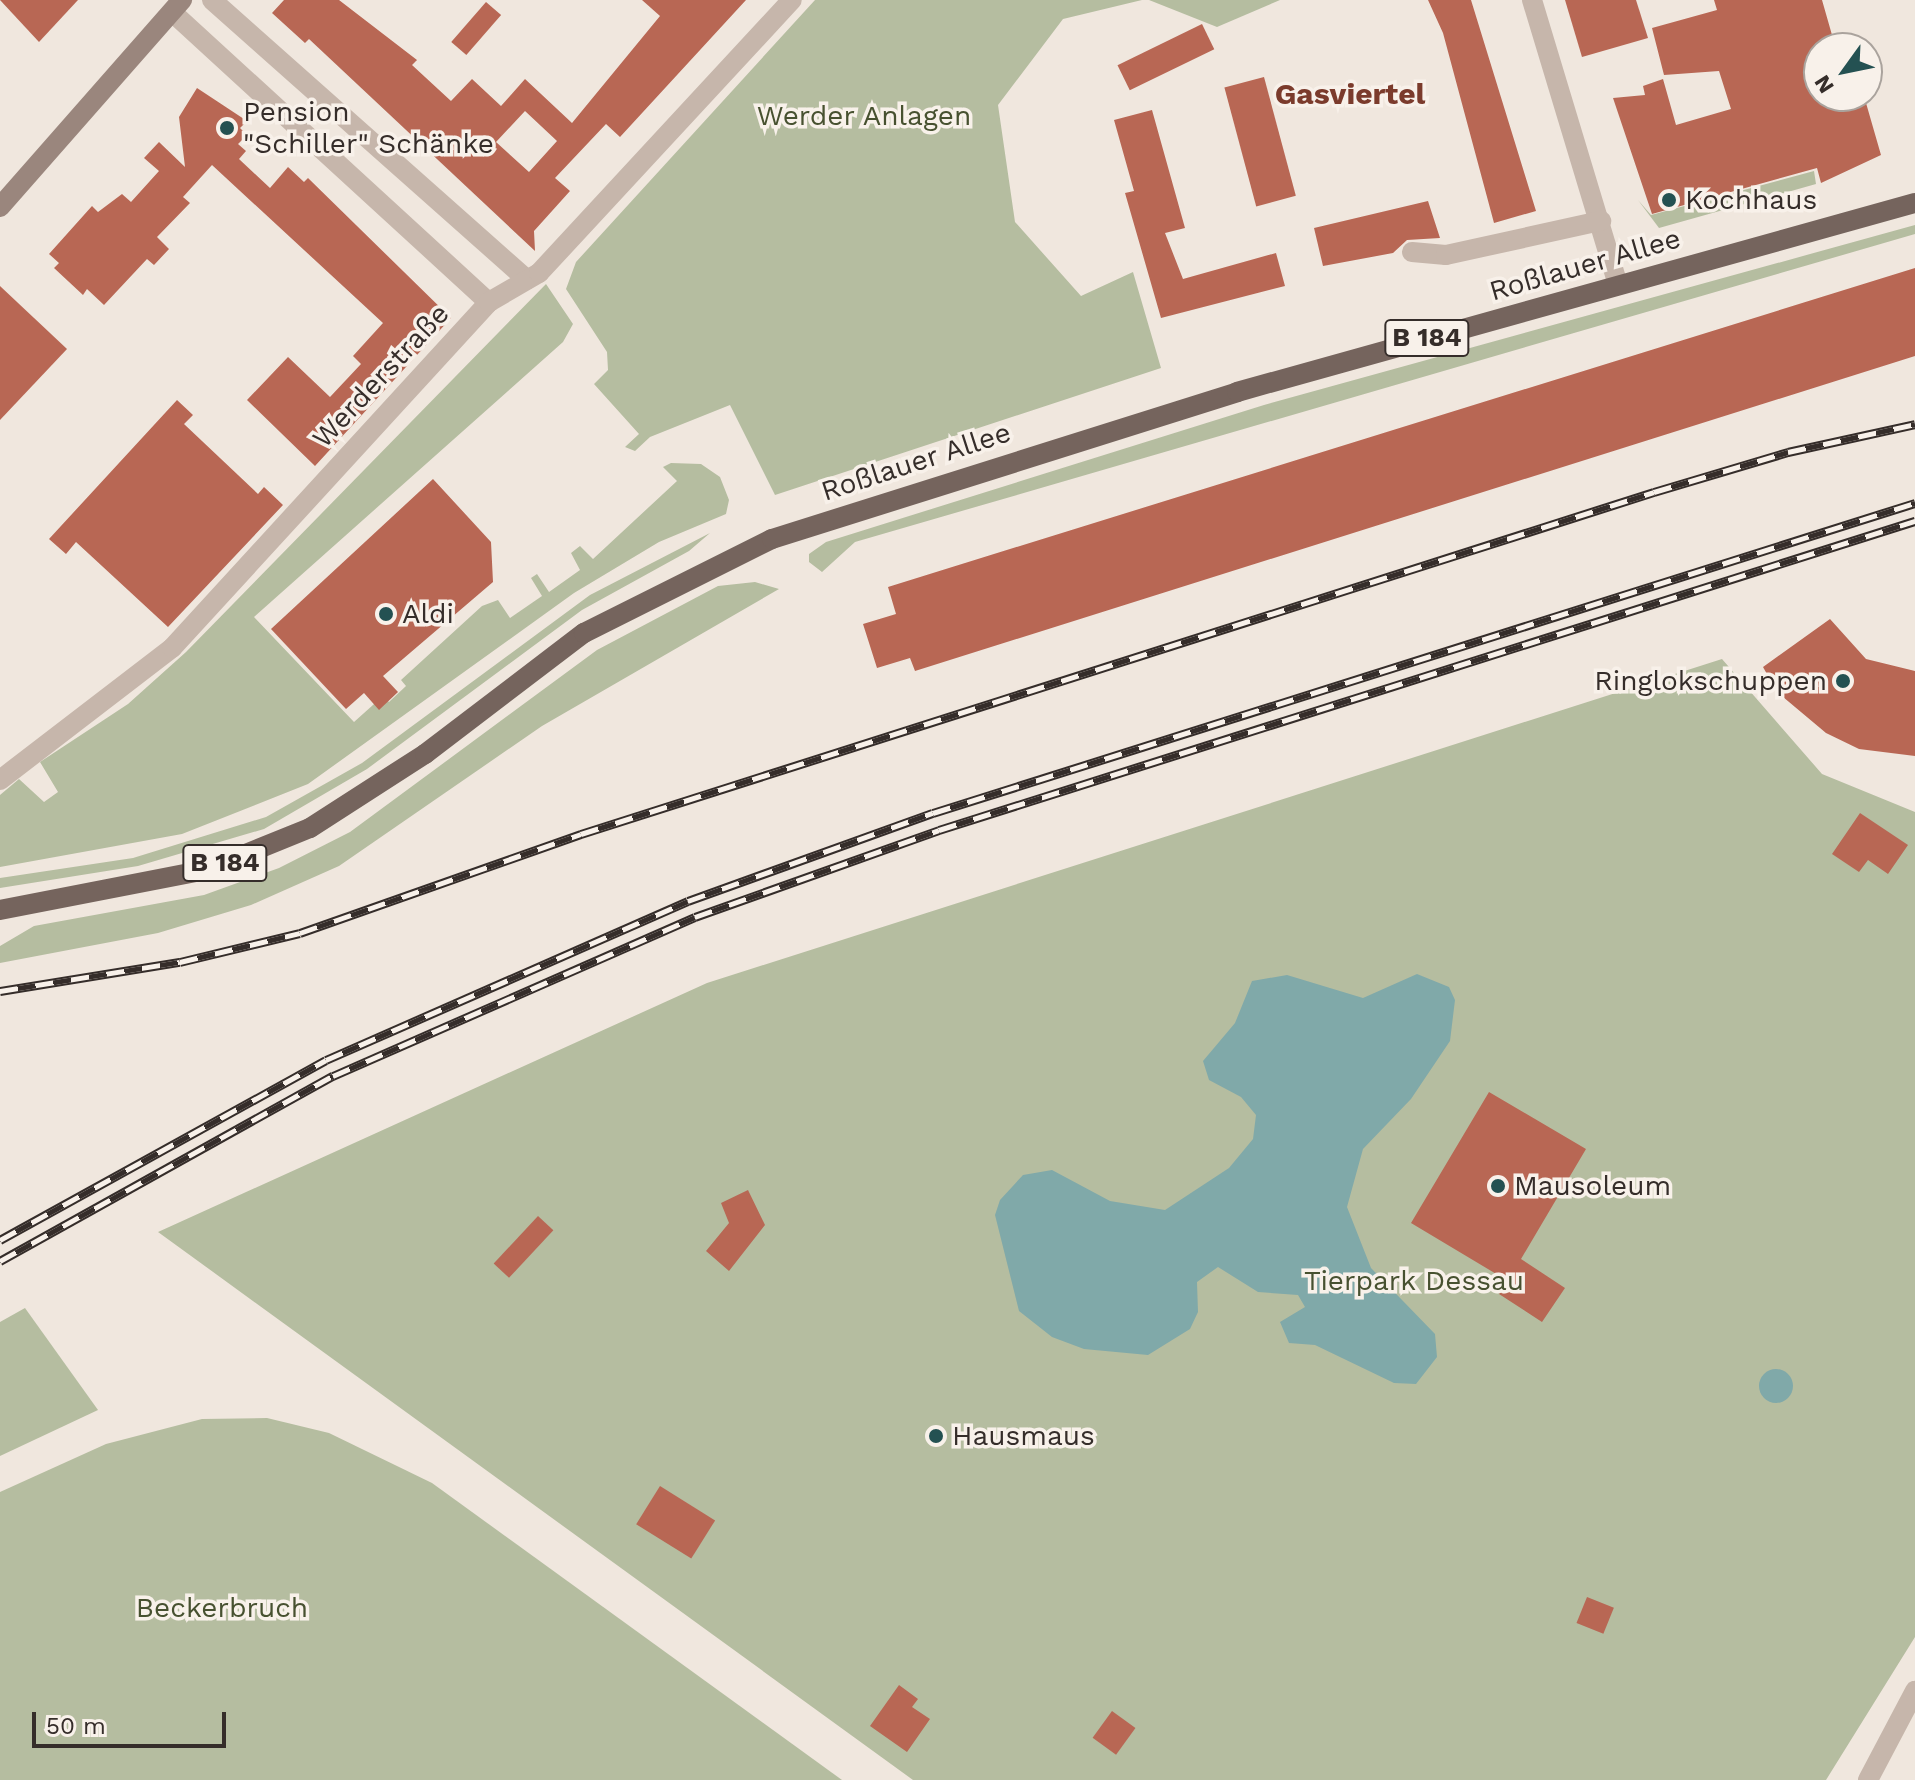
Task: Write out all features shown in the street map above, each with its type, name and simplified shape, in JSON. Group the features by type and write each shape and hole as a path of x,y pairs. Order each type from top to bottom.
{"main road":[{"path":"0,207 177,6"},
{"name":"Roßlauer Allee","path":"0,910 206,870 310,828 425,754 584,633 772,539 1237,392 1915,203"}],"street":[{"path":"212,0 527,280"},
{"name":"Werderstraße","path":"0,780 146,674 489,302 527,280 792,0"},
{"path":"1532,0 1618,285"},
{"path":"177,6 489,302"},
{"path":"1412,252 1446,255 1601,221"},
{"path":"1868,1780 1915,1691"}],"green space":[{"name":"Werder Anlagen","path":"815,0 1142,0 1063,19 998,105 1015,222 1081,296 1133,272 1161,368 775,495 730,405 650,437 635,451 625,447 639,434 594,384 608,370 607,352 566,289 576,262"},
{"path":"1149,0 1280,0 1217,27"},
{"path":"1814,171 1816,184 1659,228 1638,200 1651,215"},
{"path":"1915,225 1915,234 855,542 822,572 809,562 809,554 826,542 1264,405"},
{"path":"546,284 573,324 563,342 254,617 354,722 383,696 389,702 406,686 401,680 482,606 498,600 510,618 542,596 531,578 537,574 549,592 580,570 571,553 580,546 593,559 677,481 663,467 671,463 701,464 720,477 729,500 726,514 659,542 574,593 308,784 182,834 0,867 0,795 19,779 44,802 58,792 40,762 128,704 186,652"},
{"path":"710,533 689,551 582,610 367,769 264,829 138,866 0,888 0,878 133,858 266,817 362,763 590,595"},
{"path":"755,582 779,589 542,726 339,866 251,905 158,933 0,963 0,946 34,926 204,895 279,868 350,832 597,650 718,586"},
{"name":"Tierpark Dessau","path":"1722,659 1822,774 1915,812 1915,1637 1826,1780 913,1780 158,1232 707,983"},
{"path":"25,1308 98,1410 0,1456 0,1322"},
{"name":"Beckerbruch","path":"267,1418 329,1433 432,1483 842,1780 0,1780 0,1492 106,1444 202,1419"}],"water":[{"path":"1417,974 1449,987 1455,1000 1450,1041 1411,1099 1363,1149 1347,1207 1371,1268 1435,1334 1437,1357 1416,1384 1394,1383 1315,1345 1289,1343 1280,1322 1305,1307 1298,1295 1258,1292 1218,1267 1197,1282 1198,1312 1190,1329 1148,1355 1084,1349 1052,1337 1019,1311 995,1215 1000,1200 1023,1175 1052,1170 1110,1201 1165,1210 1229,1168 1253,1139 1256,1115 1241,1097 1209,1080 1203,1061 1235,1023 1252,981 1287,975 1363,998"},
{"path":"1776,1369 1788,1374 1793,1386 1788,1398 1776,1403 1764,1398 1759,1386 1764,1374"}],"building":[{"path":"0,0 78,0 39,42"},
{"path":"284,0 339,0 417,60 412,65 451,101 472,79 501,106 525,79 572,123 660,16 642,0 746,0 620,137 606,124 555,178 570,191 534,231 535,251 309,39 305,43 272,13","holes":["525,111 557,141 529,172 496,142"]},
{"path":"1428,0 1471,0 1536,211 1494,223 1443,33"},
{"path":"1565,0 1636,0 1648,38 1582,57"},
{"path":"1714,0 1822,0 1831,32 1803,32 1803,112 1869,112 1881,155 1821,183 1817,168 1652,214 1613,98 1645,95 1643,86 1663,79 1676,125 1731,109 1719,71 1664,75 1652,28 1717,10"},
{"path":"486,2 501,15 466,55 451,42"},
{"path":"1202,24 1214,49 1130,90 1118,65"},
{"path":"1264,77 1296,196 1256,206 1224,88"},
{"path":"197,88 247,121 240,128 247,135 238,144 246,151 239,159 270,188 288,167 304,182 308,178 451,318 315,466 247,400 288,357 330,397 361,364 353,356 383,323 212,165 183,197 190,203 157,237 169,249 154,265 147,259 104,305 87,289 83,295 54,268 59,263 49,254 92,206 98,212 122,194 131,202 159,171 144,158 159,142 185,167 179,117"},
{"path":"1152,110 1185,228 1165,233 1183,279 1276,253 1285,286 1161,318 1125,193 1134,191 1114,120"},
{"path":"1428,201 1440,238 1407,240 1393,253 1323,266 1314,228"},
{"path":"1915,268 1915,356 915,671 910,658 877,668 863,624 896,614 888,587"},
{"path":"0,286 67,349 0,420"},
{"path":"177,400 193,415 184,424 258,494 264,487 283,505 168,627 76,542 66,554 49,539"},
{"path":"433,479 491,542 493,582 383,676 398,692 379,710 364,693 346,709 271,629"},
{"name":"Ringlokschuppen","path":"1830,619 1866,659 1915,671 1915,756 1859,749 1826,733 1777,692 1763,667"},
{"path":"1860,813 1908,845 1888,874 1868,860 1859,872 1832,854"},
{"name":"Mausoleum","path":"1489,1092 1586,1149 1521,1259 1565,1288 1542,1322 1499,1294 1508,1281 1411,1223"},
{"path":"748,1190 765,1225 729,1271 706,1251 729,1223 721,1203"},
{"path":"538,1216 553,1230 509,1278 494,1264"},
{"path":"660,1486 715,1520 691,1559 636,1524"},
{"path":"1587,1597 1614,1608 1603,1634 1577,1623"},
{"path":"899,1685 918,1699 912,1707 930,1719 907,1752 870,1726"},
{"path":"1112,1711 1135,1728 1116,1755 1093,1738"}],"railway":[{"path":"0,991 180,962 300,933 581,834 1654,492 1788,452 1915,424"},
{"path":"0,1240 326,1060 688,901 933,813 1915,503"},
{"path":"0,1261 333,1076 695,917 939,830 1915,521"}],"place":[{"name":"Pension \"Schiller\" Schänke","path":"227,128"},
{"name":"Kochhaus","path":"1669,200"},
{"name":"Aldi","path":"386,614"},
{"name":"Ringlokschuppen","path":"1843,681"},
{"name":"Mausoleum","path":"1498,1186"},
{"name":"Hausmaus","path":"936,1436"}],"district":[{"name":"Gasviertel","path":"1350,94"}]}
